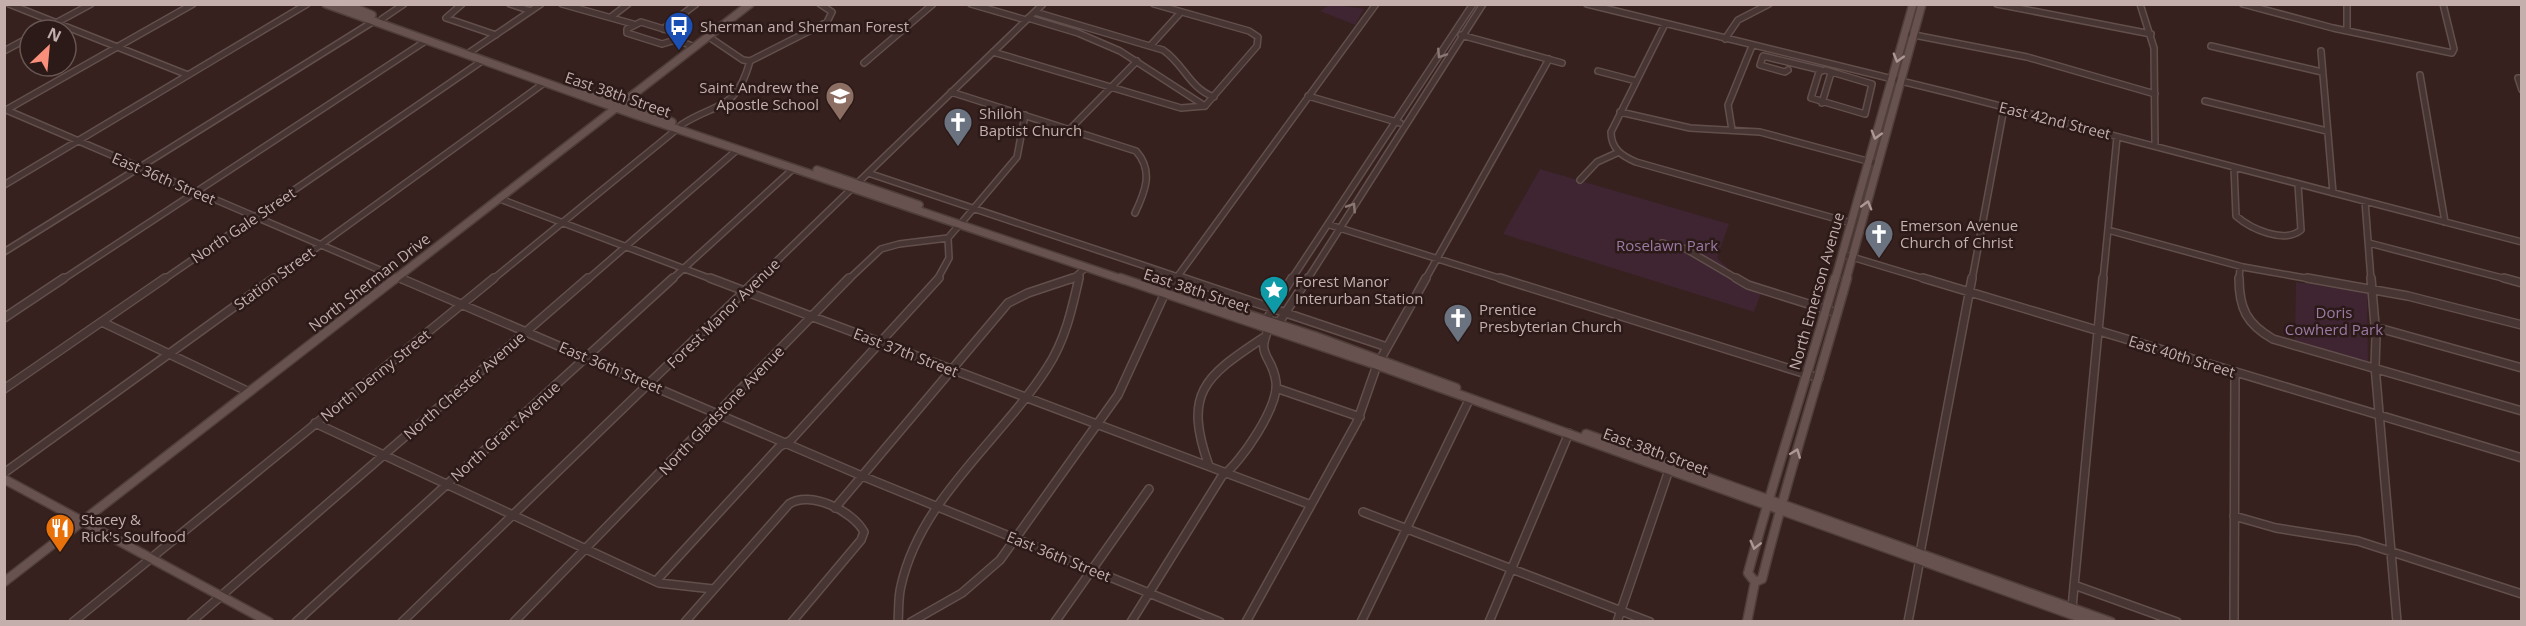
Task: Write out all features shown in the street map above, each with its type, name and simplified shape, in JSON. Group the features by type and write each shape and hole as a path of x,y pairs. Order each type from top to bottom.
{"main road":[{"name":"East 38th Street","path":"326,4 544,83 855,185 1166,292"},
{"name":"East 38th Street","path":"346,4 619,107"},
{"name":"North Emerson Avenue","path":"1747,621 1755,582 1748,573 1767,501 1808,375 1913,4"},
{"name":"North Emerson Avenue","path":"1755,582 1762,579 1780,506 1819,378 1922,4"},
{"name":"North Sherman Drive","path":"4,582 748,6"},
{"name":"East 38th Street","path":"679,127 794,168 855,185"},
{"name":"East 38th Street","path":"962,222 1087,267 1271,324 1920,556 2092,621"},
{"name":"East 38th Street","path":"1379,363 1669,470 1767,501"},
{"path":"4,479 269,621"},
{"name":"East 38th Street","path":"2071,614 2111,621"}],"street":[{"path":"9,4 44,18"},
{"path":"66,18 91,4"},
{"path":"5,110 193,4"},
{"path":"4,185 307,4"},
{"path":"382,19 404,4"},
{"path":"462,4 447,14 446,18 496,35"},
{"path":"510,4 531,12"},
{"path":"470,52 541,4"},
{"path":"562,4 633,24"},
{"path":"587,10 595,4"},
{"path":"611,17 628,4"},
{"path":"663,29 696,4"},
{"path":"737,4 748,6"},
{"path":"709,37 750,62 828,21 832,12 820,4"},
{"path":"864,63 933,4"},
{"path":"971,4 1080,34 1137,61 1205,106"},
{"name":"Forest Manor Avenue","path":"402,621 1043,4"},
{"path":"993,52 1185,109 1205,106 1259,40 1256,35 1154,4"},
{"path":"910,621 944,605 972,586 1000,560 1098,424 1129,375 1150,320 1176,276 1376,4"},
{"path":"1271,324 1268,316 1330,225 1473,4"},
{"path":"1209,466 1197,428 1200,395 1219,368 1263,338 1271,324 1280,321 1484,4"},
{"name":"East 42nd Street","path":"1587,4 1901,81 2522,242"},
{"path":"1725,39 1738,20 1769,4"},
{"path":"1997,4 2151,34"},
{"path":"2140,4 2151,34 2155,94 2155,147"},
{"path":"2243,4 2347,31 2452,53 2454,49 2443,4"},
{"path":"2347,31 2348,4"},
{"path":"1035,12 1151,45 1176,59 1195,88 1214,97"},
{"path":"1151,45 1181,12"},
{"path":"4,252 374,21"},
{"path":"679,41 682,35 641,22 627,28 627,33 663,45 679,41 695,47"},
{"path":"1665,24 1610,136 1618,152 1634,162 1851,223"},
{"path":"78,31 188,75"},
{"path":"1455,33 1562,63"},
{"path":"1905,33 2027,57 2155,94"},
{"path":"4,318 428,40"},
{"path":"4,51 18,43"},
{"path":"1732,130 1728,105 1752,46"},
{"path":"2211,46 2322,72"},
{"path":"2320,51 2333,193"},
{"path":"1788,70 1785,72 1760,65 1763,56 1826,71 1872,84 1865,114 1822,103 1810,96 1826,71"},
{"path":"1246,621 1360,417 1387,347 1549,59"},
{"name":"North Gale Street","path":"4,389 482,61"},
{"path":"1070,129 1137,61"},
{"name":"North Denny Street","path":"73,621 679,127 688,120 722,107 742,81 750,62"},
{"path":"1822,103 1828,64"},
{"path":"1598,71 1636,81"},
{"path":"2420,75 2445,222"},
{"path":"2520,78 2522,90"},
{"name":"Station Street","path":"4,473 544,83"},
{"path":"951,92 1131,148 1140,154 1145,164 1147,187 1135,213"},
{"path":"1308,96 1405,124"},
{"path":"2205,101 2327,131"},
{"path":"1908,621 2004,108"},
{"name":"East 36th Street","path":"5,110 396,279 587,356 862,476 1220,621"},
{"path":"1620,112 1685,128 1768,134 1878,164"},
{"path":"656,581 944,272 949,256 948,238 1018,156 1025,115"},
{"path":"2071,614 2117,136"},
{"name":"North Chester Avenue","path":"191,621 738,149"},
{"path":"1580,180 1597,162 1618,152"},
{"path":"2234,167 2235,211 2239,219 2250,226 2295,235 2301,230 2298,184"},
{"name":"North Grant Avenue","path":"296,621 794,168"},
{"path":"868,173 1387,347"},
{"name":"East 37th Street","path":"500,199 1311,505"},
{"path":"2365,201 2379,415 2397,621"},
{"path":"1330,225 1819,378"},
{"path":"2108,230 2241,267 2440,303 2522,325"},
{"name":"North Gladstone Avenue","path":"514,621 879,249 898,243 930,242 948,238"},
{"path":"1662,243 1686,249 1749,285 1837,313"},
{"path":"2369,243 2522,283"},
{"name":"East 40th Street","path":"1842,254 2522,458"},
{"path":"898,621 899,598 906,565 917,541 940,507 1026,397 1058,349 1080,276 1087,267"},
{"path":"2241,267 2239,307 2248,321 2259,330 2289,345 2522,411"},
{"path":"835,508 1013,299 1029,291 1062,284 1080,276"},
{"path":"102,322 249,392"},
{"path":"2375,327 2522,368"},
{"path":"1131,621 1273,403 1276,388 1274,376 1263,353 1263,338"},
{"path":"2234,621 2235,372"},
{"path":"1276,388 1360,417"},
{"path":"1361,621 1470,398"},
{"path":"315,423 656,581 668,585 713,589"},
{"path":"1489,621 1569,434"},
{"path":"1617,621 1669,470"},
{"path":"1055,621 1094,570 1149,489"},
{"path":"685,621 792,502 803,498 835,508 860,523 864,534 792,621"},
{"path":"1363,512 1650,621"},
{"path":"2234,516 2266,525 2338,536 2522,594"},
{"path":"2074,585 2177,621"}],"green space":[{"path":"1331,4 1364,9 1355,25 1320,11"},
{"name":"Roselawn Park","path":"1540,169 1729,224 1717,258 1733,273 1764,285 1754,312 1503,234"},
{"name":"Doris Cowherd Park","path":"2296,282 2367,293 2368,364 2295,343"}],"place":[{"name":"Sherman and Sherman Forest","path":"679,52"},
{"name":"Saint Andrew the Apostle School","path":"840,122"},
{"name":"Shiloh Baptist Church","path":"958,148"},
{"name":"Emerson Avenue Church of Christ","path":"1879,260"},
{"name":"Forest Manor Interurban Station","path":"1274,316"},
{"name":"Prentice Presbyterian Church","path":"1458,344"},
{"name":"Stacey & Rick's Soulfood","path":"60,554"}]}
